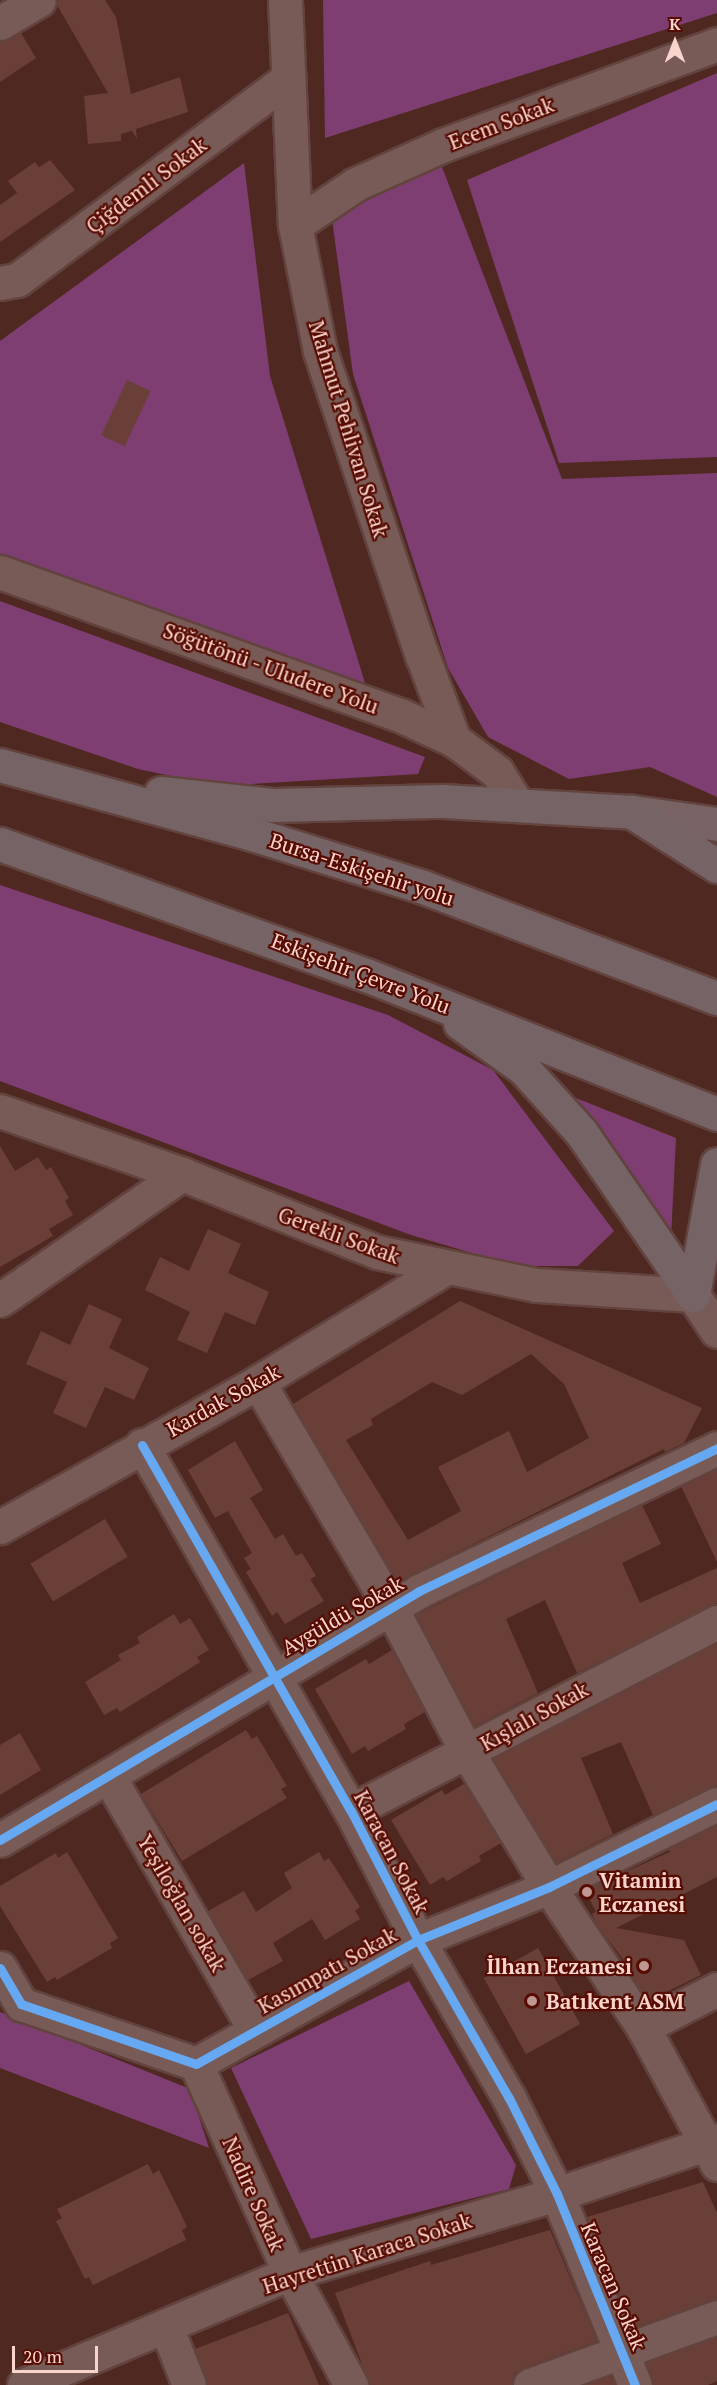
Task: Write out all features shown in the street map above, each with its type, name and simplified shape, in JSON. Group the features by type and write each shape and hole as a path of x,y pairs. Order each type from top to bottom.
{"highway":[{"name":"Bursa-Eskişehir yolu","path":"0,765 34,777 249,833 423,887 591,947 717,998"},
{"path":"34,777 274,806 516,803 632,812 717,866"},
{"name":"Eskişehir Çevre Yolu","path":"0,844 201,913 427,998 717,1114"},
{"path":"427,998 523,1068 581,1132 705,1287"},
{"path":"705,1287 717,1164"}],"main road":[{"path":"632,812 717,824"}],"street":[{"name":"Mahmut Pehlivan Sokak","path":"285,0 295,225 320,351 422,655 454,740"},
{"name":"Ecem Sokak","path":"295,225 356,184 443,145 717,44"},
{"name":"Çiğdemli Sokak","path":"0,283 17,280 288,79"},
{"name":"Söğütönü - Uludere Yolu","path":"0,572 347,694 454,740 497,772 516,803"},
{"name":"Gerekli Sokak","path":"0,1111 182,1174 377,1252 444,1269 537,1286 705,1287"},
{"path":"0,1300 182,1174"},
{"name":"Kardak Sokak","path":"0,1527 142,1445 258,1382 444,1269"},
{"path":"705,1287 717,1331"},
{"path":"258,1382 391,1608 467,1752 549,1887 643,2028 714,2150"},
{"name":"Karacan Sokak","path":"142,1445 271,1677 351,1811 418,1940 509,2098 557,2194 635,2385"},
{"name":"Aygüldü Sokak","path":"0,1840 109,1777 271,1677 391,1608 717,1448"},
{"name":"Kışlalı Sokak","path":"351,1811 717,1622"},
{"name":"Yeşiloğlan sokak","path":"109,1777 255,2030"},
{"name":"Kasımpatı Sokak","path":"196,2064 418,1940 549,1887 717,1804"},
{"path":"0,1968 21,2004 196,2064"},
{"path":"643,2028 717,1989"},
{"name":"Nadire Sokak","path":"196,2064 290,2273 351,2385"},
{"name":"Hayrettin Karaca Sokak","path":"24,2385 290,2273 714,2150"},
{"path":"530,2385 717,2317"},
{"path":"166,2326 189,2385"}],"shaded area":[{"path":"323,0 717,0 717,13 325,138"},
{"path":"717,73 717,457 559,463 467,180"},
{"path":"440,162 562,479 717,473 717,797 650,767 569,779 488,737 448,668 353,374 332,219"},
{"path":"244,163 270,376 365,683 0,557 0,341"},
{"path":"0,601 425,757 418,774 218,786 138,769 0,722"},
{"path":"0,885 388,1015 493,1070 614,1231 578,1266 516,1266 411,1235 0,1081"},
{"path":"561,1092 676,1138 671,1238"},
{"path":"409,1981 516,2165 509,2189 311,2239 231,2068"},
{"path":"0,2012 190,2089 209,2148 0,2068"}],"building":[{"path":"58,0 105,0 116,17 131,94 180,77 188,112 136,129 137,139 132,131 121,134 121,141 88,144 84,96 108,93 57,5"},
{"path":"21,33 36,58 0,82 0,42"},
{"path":"50,160 75,190 0,242 0,205 17,193 8,181 35,162 39,167"},
{"path":"127,380 151,391 125,446 101,435"},
{"path":"0,1146 15,1171 38,1157 46,1170 51,1167 69,1198 65,1201 73,1215 49,1229 53,1236 0,1267"},
{"path":"208,1229 241,1244 228,1273 269,1292 255,1325 225,1312 207,1353 177,1340 190,1312 145,1290 160,1257 189,1271"},
{"path":"460,1301 702,1408 684,1443 665,1452 664,1449 397,1582 293,1404","holes":["531,1354 564,1384 589,1438 527,1472 509,1431 438,1467 461,1511 408,1540 346,1440 373,1425 371,1419 432,1382 462,1395"]},
{"path":"89,1304 122,1319 109,1348 149,1368 134,1400 105,1387 86,1428 53,1413 67,1382 26,1364 41,1331 70,1345"},
{"path":"235,1441 263,1490 250,1498 275,1539 283,1534 296,1556 302,1553 316,1576 310,1579 324,1601 285,1624 277,1612 272,1616 246,1572 251,1569 244,1558 252,1553 228,1511 215,1518 188,1470"},
{"path":"717,1469 717,1562 681,1486"},
{"path":"642,1505 661,1544 622,1563 640,1603 717,1568 717,1603 577,1673 545,1600 506,1619 538,1693 475,1726 416,1615"},
{"path":"105,1519 128,1557 53,1602 30,1564"},
{"path":"174,1614 180,1624 190,1618 209,1650 197,1657 200,1662 175,1678 120,1712 117,1708 104,1715 85,1682 121,1660 118,1655 140,1643 137,1637"},
{"path":"717,1643 717,1785 653,1815 621,1742 581,1758 613,1834 556,1863 493,1759"},
{"path":"392,1650 425,1712 404,1724 406,1729 368,1751 365,1746 352,1754 315,1689 366,1659 369,1664"},
{"path":"246,1730 252,1739 257,1736 287,1786 281,1789 287,1798 182,1861 141,1794"},
{"path":"20,1733 41,1770 0,1795 0,1745"},
{"path":"464,1784 501,1843 479,1856 481,1861 447,1881 443,1877 430,1885 391,1820 442,1790 445,1795"},
{"path":"717,1825 717,1877 616,1928 684,1940 701,1975 648,2001 623,1964 626,1963 597,1925 592,1914 596,1912 585,1890 670,1852 669,1849"},
{"path":"67,1852 118,1938 110,1943 112,1948 57,1980 55,1977 47,1982 0,1906 0,1886 56,1853 58,1858"},
{"path":"319,1852 324,1861 329,1858 360,1907 355,1911 360,1919 325,1940 312,1919 273,1943 283,1961 248,1980 208,1911 244,1891 256,1912 292,1888 284,1873"},
{"name":"Batıkent ASM","path":"538,1948 580,2024 526,2054 484,1978"},
{"path":"148,2164 153,2174 159,2170 187,2227 182,2230 186,2240 93,2285 89,2277 85,2279 56,2221 62,2218 57,2209"},
{"path":"703,2182 717,2213 717,2299 632,2328 587,2217"},
{"path":"550,2230 597,2341 523,2368 515,2373 512,2385 370,2385 335,2293 430,2261 431,2265"},
{"path":"288,2313 319,2385 207,2385 195,2349"},
{"path":"717,2337 717,2381 708,2385 653,2385 646,2363"},
{"path":"611,2376 615,2385 585,2385"}],"cycle path":[{"path":"142,1445 351,1811 418,1940 509,2098 557,2194 635,2385"},
{"path":"0,1840 419,1591 717,1448"},
{"path":"0,1968 21,2004 196,2064 418,1940 549,1887 717,1804"}],"place":[{"name":"Vitamin Eczanesi","path":"587,1892"},
{"name":"İlhan Eczanesi","path":"644,1966"},
{"name":"Batıkent ASM","path":"532,2001"}]}
